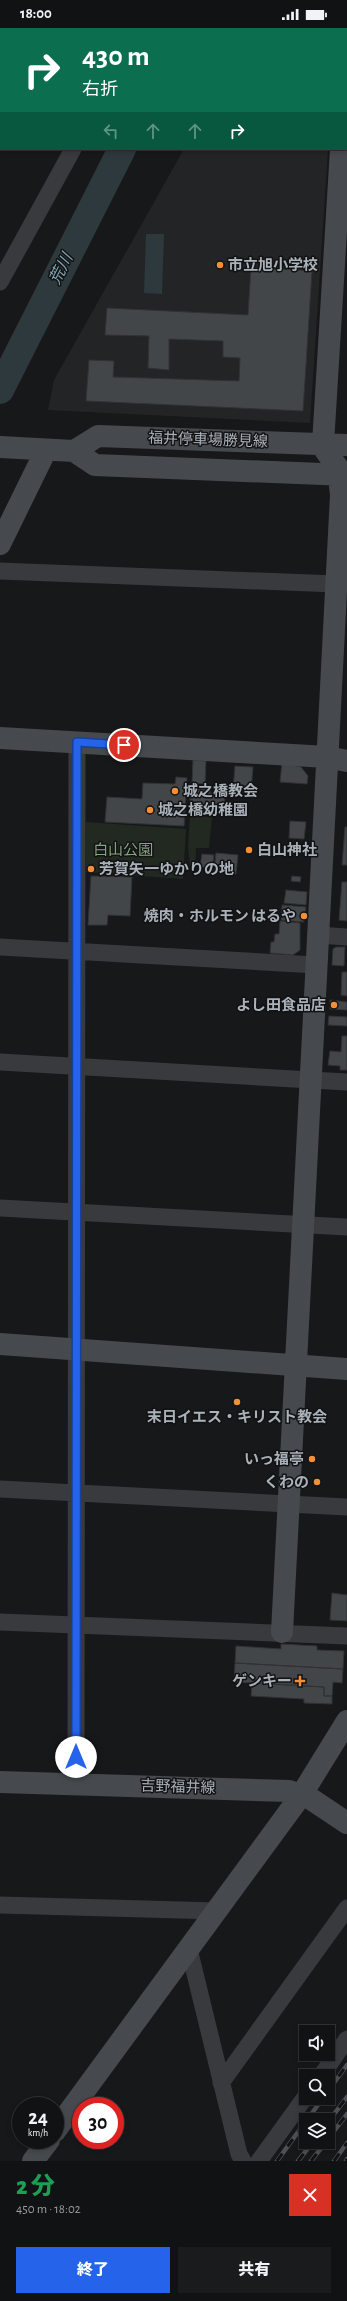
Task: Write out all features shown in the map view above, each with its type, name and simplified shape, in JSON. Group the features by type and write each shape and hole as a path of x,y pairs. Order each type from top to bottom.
{"street":[{"path":"2,272 71,150"},
{"path":"282,1632 287,1504 304,1225 309,1079 316,965 337,759 341,624 336,584 343,475 323,444 342,220 341,150"},
{"name":"福井停車場勝見線","path":"343,475 95,465 74,451 98,436 347,445"},
{"path":"3,447 74,451"},
{"path":"0,544 46,450"},
{"path":"0,571 336,584"},
{"path":"0,738 337,759"},
{"path":"76,1783 77,742"},
{"path":"318,935 347,936"},
{"path":"0,947 77,950 316,965"},
{"path":"0,1062 347,1082"},
{"path":"0,1208 347,1227"},
{"path":"0,1344 347,1369"},
{"path":"0,1490 347,1507"},
{"path":"0,1622 282,1632 347,1636"},
{"path":"64,2119 302,1794 347,1721"},
{"name":"吉野福井線","path":"0,1782 76,1783 289,1791 302,1794 315,1800 347,1823"},
{"path":"0,1905 217,1910"},
{"path":"221,2083 347,1908"},
{"path":"188,1949 221,2083 243,2161"},
{"path":"326,2069 347,2040"},
{"path":"259,2161 299,2105"},
{"path":"33,2161 42,2149"}],"shaded area":[{"name":"市立旭小学校","path":"183,150 328,150 310,423 48,410 54,380"},
{"path":"146,234 164,234 162,294 144,293"}],"green space":[{"path":"190,816 212,817 209,848 196,848 195,868 190,866 188,846"},
{"name":"白山公園","path":"86,822 186,829 183,879 86,872"}],"building":[{"path":"251,267 312,271 303,411 86,401 89,360 114,361 113,377 239,381 240,358 223,357 223,341 169,339 169,370 148,368 149,336 105,335 107,308 248,315"},
{"path":"193,760 206,761 205,784 192,783"},
{"path":"282,763 301,767 308,776 307,784 280,782"},
{"path":"235,766 253,767 251,791 233,790"},
{"path":"176,777 187,778 184,826 105,822 107,797 142,799 143,783 175,784"},
{"path":"191,785 211,787 210,793 225,794 224,814 189,813"},
{"path":"290,821 306,822 304,839 289,838"},
{"path":"345,827 347,827 347,865 342,865"},
{"path":"216,853 238,855 236,874 214,871"},
{"path":"202,854 214,855 212,868 200,867"},
{"path":"91,876 132,877 130,916 108,915 107,925 88,925"},
{"path":"292,876 301,877 300,882 291,881"},
{"path":"342,882 347,882 347,921 339,920"},
{"path":"286,890 307,892 306,905 284,903"},
{"path":"282,905 306,907 304,922 281,920"},
{"path":"280,921 300,923 300,950 293,955 270,953 271,942 274,942 275,934 279,934"},
{"path":"336,947 345,947 344,966 332,965 333,949"},
{"path":"342,972 347,972 347,996 341,995"},
{"path":"330,1000 347,1002 347,1010 330,1009"},
{"path":"329,1016 347,1017 347,1026 328,1025"},
{"path":"342,1036 347,1036 347,1070 340,1070 340,1066 328,1065 330,1051 341,1052"},
{"path":"332,1593 347,1595 347,1621 330,1620"},
{"path":"281,1644 317,1646 317,1650 344,1651 343,1669 235,1663 236,1646 281,1649"},
{"path":"235,1663 343,1669 342,1683 333,1682 332,1696 324,1696 324,1687 234,1682"},
{"path":"252,1683 324,1687 324,1696 332,1696 332,1704 304,1703 304,1699 251,1696"}],"waterway":[{"name":"荒川","path":"0,390 121,150"}],"railway":[{"path":"335,2081 347,2065"},
{"path":"335,2113 347,2097"},
{"path":"312,2113 318,2105"},
{"path":"335,2130 347,2114"},
{"path":"277,2161 299,2131"},
{"path":"334,2161 347,2143"},
{"path":"298,2161 307,2149"},
{"path":"311,2161 320,2149"}],"place":[{"name":"市立旭小学校","path":"220,265"},
{"name":"城之橋教会","path":"175,791"},
{"name":"城之橋幼稚園","path":"150,810"},
{"name":"白山神社","path":"249,850"},
{"name":"芳賀矢一ゆかりの地","path":"91,869"},
{"name":"焼肉・ホルモン はるや","path":"304,916"},
{"name":"よし田食品店","path":"334,1005"},
{"name":"末日イエス・キリスト教会","path":"237,1402"},
{"name":"いっ福亭","path":"312,1459"},
{"name":"くわの","path":"317,1482"},
{"name":"ゲンキー","path":"300,1681"}],"route":[{"path":"76,1757 77,742 124,745"}]}
